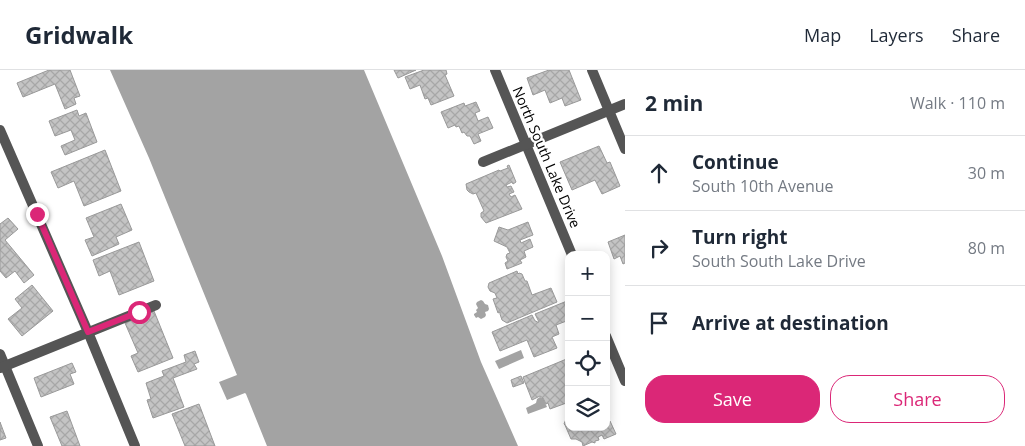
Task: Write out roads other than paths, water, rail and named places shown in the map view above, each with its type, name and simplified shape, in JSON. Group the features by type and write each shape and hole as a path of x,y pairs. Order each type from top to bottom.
{"street":[{"name":"North South Lake Drive","path":"495,70 570,251"},
{"path":"592,70 625,149"},
{"path":"483,162 625,104"},
{"path":"0,130 88,332 135,446"},
{"path":"3,367 156,304"},
{"path":"608,341 625,381"},
{"path":"0,354 3,367 38,446"}]}
